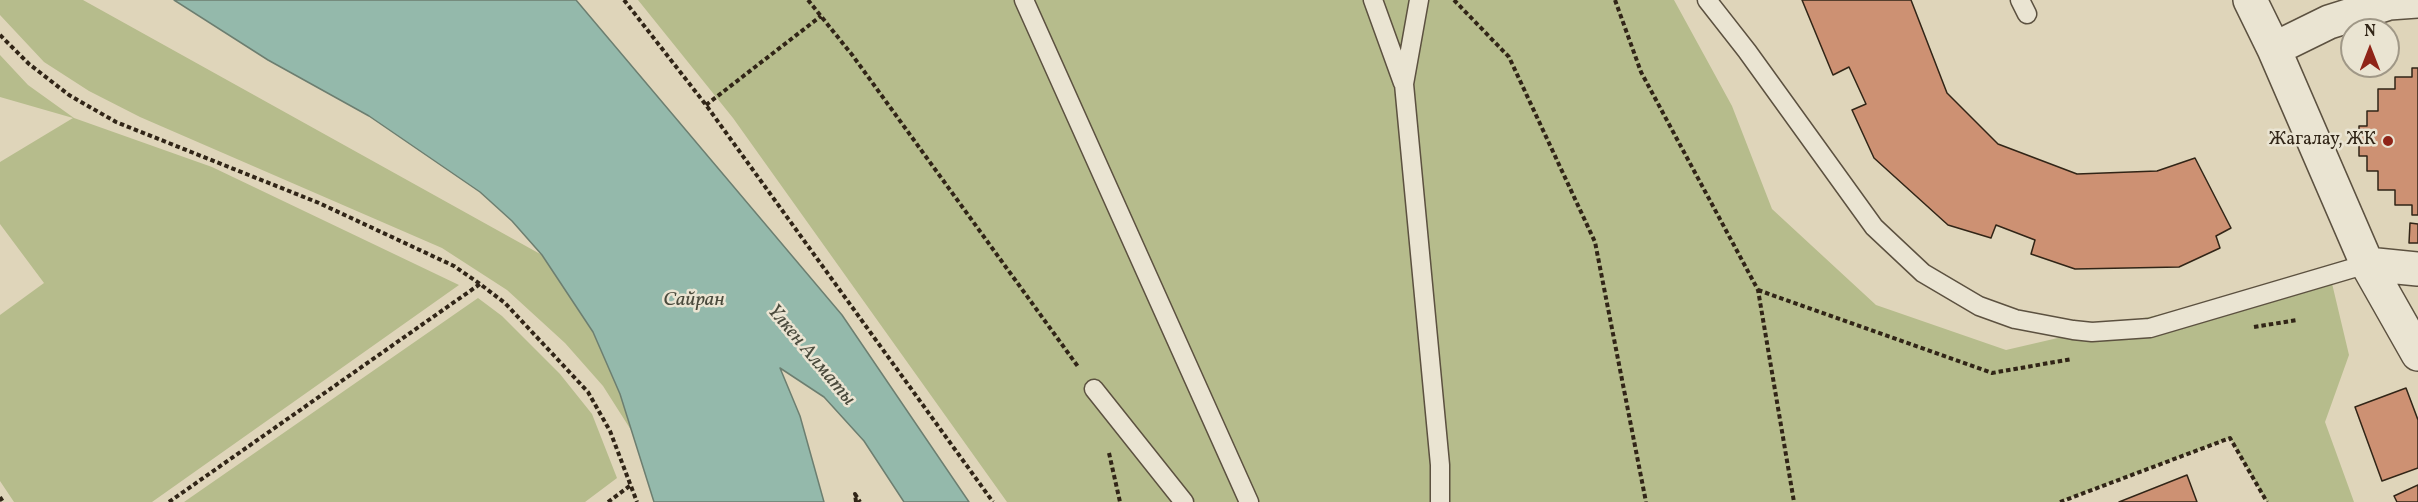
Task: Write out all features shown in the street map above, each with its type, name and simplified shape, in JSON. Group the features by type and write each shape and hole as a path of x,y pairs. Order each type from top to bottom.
{"street":[{"path":"2250,0 2274,48 2367,264 2418,354"},
{"path":"2274,48 2329,22 2389,3 2418,1"},
{"path":"2367,264 2418,269"}],"lane":[{"path":"1024,0 1249,502"},
{"path":"1373,0 1404,84 1440,465 1440,502"},
{"path":"1404,84 1419,0"},
{"path":"1707,0 1747,51 1874,227 1923,273 1978,306 2016,319 2073,330 2092,332 2150,328 2367,264"},
{"path":"1094,389 1184,502"}],"path":[{"path":"624,0 706,105 993,502"},
{"path":"807,0 853,56 1094,389"},
{"path":"1454,0 1509,57 1595,242 1646,502"},
{"path":"1615,0 1641,72 1758,290 1794,502"},
{"path":"706,105 820,16"},
{"path":"0,35 29,64 69,95 116,122 319,203 454,266 480,284 505,303 588,392 610,431 637,502"},
{"path":"169,502 480,284"},
{"path":"2060,502 2230,438 2267,502"},
{"path":"1107,446 1120,502"},
{"path":"608,502 631,485"},
{"path":"0,497 3,502"}],"shaded area":[{"path":"0,0 83,0 542,255 593,332 620,394 631,430 603,386 565,343 507,290 442,248 140,117 89,91 44,62 0,15"},
{"path":"638,0 1674,0 1732,106 1772,209 1876,305 2006,350 2330,275 2349,355 2325,422 2354,502 2267,502 2230,438 2059,502 1007,502 733,118"},
{"path":"0,55 28,85 74,118 212,167 459,285 152,502 14,502 0,481 0,315 44,283 0,224 0,162 73,118 0,97"},
{"path":"478,298 502,316 560,374 592,414 617,478 585,502 184,502"}],"water":[{"name":"Сайран","path":"174,0 576,0 842,315 969,502 904,502 864,441 824,397 780,368 800,416 824,502 654,502 620,394 593,332 542,255 512,221 480,192 369,116 268,60"}],"building":[{"path":"1802,0 1911,0 1947,93 1998,144 2077,174 2157,171 2195,158 2231,228 2216,236 2220,248 2179,267 2075,269 2031,254 2035,240 1996,225 1991,238 1948,225 1874,158 1852,110 1866,104 1849,67 1833,75"},
{"name":"Жагалау, ЖК","path":"2412,68 2418,68 2418,215 2412,215 2412,205 2395,205 2395,190 2378,190 2378,171 2367,171 2367,156 2359,156 2359,126 2367,126 2367,111 2378,111 2378,89 2395,89 2395,78 2412,77"},
{"path":"2410,223 2418,224 2418,243 2409,243"},
{"path":"2406,388 2418,420 2418,468 2382,481 2355,407"},
{"path":"2187,475 2197,502 2119,502"},
{"path":"2418,485 2418,502 2397,502 2394,496"}],"place":[{"name":"Жагалау, ЖК","path":"2388,141"}],"water label":[{"name":"Үлкен Алматы","path":"810,356"}]}
